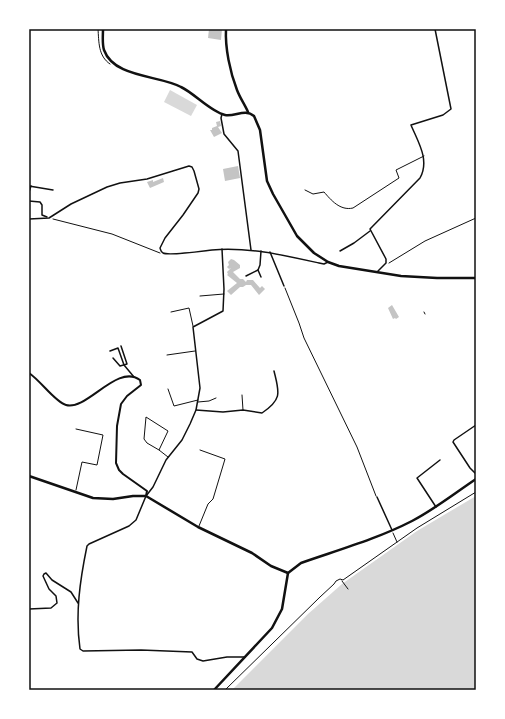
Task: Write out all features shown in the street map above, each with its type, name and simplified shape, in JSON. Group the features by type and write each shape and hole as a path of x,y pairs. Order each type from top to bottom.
{"main road":[{"path":"103,29 104,50 111,61 126,70 140,76 179,86 226,116 248,112"},
{"path":"226,29 227,50 237,89 248,112 254,116 260,130 267,181 297,236 314,253 328,262 351,268 411,277 476,278"},
{"path":"29,476 92,498 104,499 146,496 198,527 252,553 271,566 288,573"},
{"path":"214,690 268,634 282,609 288,573 301,563 392,530 414,520 436,507 476,479"}],"street":[{"path":"378,271 386,263 386,260 370,227 420,178 423,172 424,156 412,125 443,115 451,109 435,29"},
{"path":"222,114 221,118 224,134 238,151 252,250"},
{"path":"29,219 49,218 71,204 107,187 120,183 147,179 186,166 191,166 194,171 198,193 161,244 161,251 167,253 222,249 252,250 270,252 324,264 328,262"},
{"path":"29,192 30,186 53,190"},
{"path":"29,201 40,202 42,205 42,215 49,218"},
{"path":"340,251 371,231"},
{"path":"222,249 224,294 223,311 193,327 200,388 196,410 182,440 168,457 153,487 146,496 138,518 132,525 87,546 78,603 79,642 80,649 83,651 141,650 192,652 198,659 203,661 227,657 245,657"},
{"path":"261,251 258,270 261,277"},
{"path":"270,252 284,286"},
{"path":"246,276 258,270"},
{"path":"121,346 127,364 124,365"},
{"path":"110,351 118,348 124,365 134,377"},
{"path":"113,358 120,366 124,365"},
{"path":"196,410 223,412 242,410 262,413 270,408 276,401 279,392 274,371"},
{"path":"29,373 59,402 68,406 80,404 110,383 123,378 129,376 140,380 141,385 127,396 121,404 117,426 116,463 119,470 123,474 147,492 146,496"},
{"path":"476,425 453,442 470,468 476,474"},
{"path":"436,507 417,478 440,460"},
{"path":"377,497 392,530"},
{"path":"29,609 51,608 57,603 56,596 49,589 43,576 46,573 52,580 71,592 78,603"}],"lane":[{"path":"305,190 312,194 324,192 333,202 344,208 353,208 399,178 396,170 424,156"},
{"path":"200,296 224,294"},
{"path":"171,312 190,308 193,327"},
{"path":"167,355 196,351"},
{"path":"168,389 174,406 198,400 209,402 216,398"},
{"path":"242,395 242,410"},
{"path":"159,450 168,431 146,417 144,439 147,443 168,457"},
{"path":"75,493 82,462 97,465 103,435 76,429"},
{"path":"198,527 208,504 212,499 225,459 200,450"}],"path":[{"path":"49,218 112,234 159,254 161,251"},
{"path":"386,263 394,261 431,238 476,218"},
{"path":"284,286 304,338 356,447 377,497"},
{"path":"225,690 338,579 343,580 397,542 476,492"},
{"path":"392,530 397,542"},
{"path":"342,581 348,589"}],"shaded area":[{"path":"170,90 197,105 191,116 164,102"},
{"path":"476,496 476,690 232,690 308,614 342,584 417,531"}],"building":[{"path":"209,29 222,29 221,40 208,38"},
{"path":"220,121 221,126 218,127 222,133 214,137 210,130 217,126 216,122"},
{"path":"238,166 240,178 225,181 223,169"},
{"path":"163,178 164,182 150,188 147,182 153,180 153,182"},
{"path":"231,259 240,265 240,268 233,272 240,279 243,279 246,282 247,280 253,280 260,288 262,286 265,289 259,295 251,285 240,287 231,295 227,291 237,283 227,275 227,272 231,268 229,269 227,267 229,265 228,262"},
{"path":"392,305 399,317 396,319 393,319 388,308"}]}
